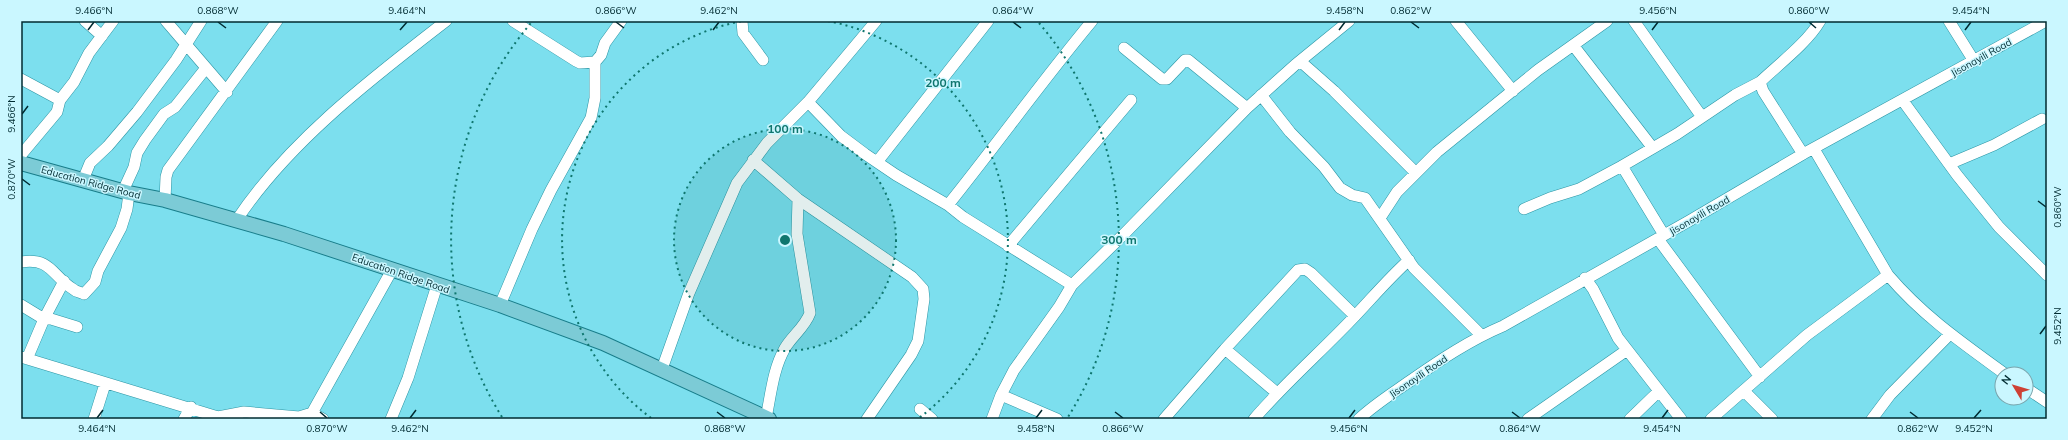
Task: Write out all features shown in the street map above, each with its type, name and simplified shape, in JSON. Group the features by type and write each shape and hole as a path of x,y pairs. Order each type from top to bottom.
{"main road":[{"name":"Education Ridge Road","path":"21,164 126,192 165,200 284,234 500,305 603,343 662,369 748,415 767,418"}],"street":[{"path":"85,21 102,36"},
{"path":"21,155 57,112 60,100 74,82 89,53 112,21"},
{"path":"166,21 227,92"},
{"path":"83,180 90,163 108,146 137,112 186,45 201,21"},
{"path":"165,200 166,177 168,170 227,92 277,21"},
{"path":"236,221 253,195 294,149 395,60 446,21"},
{"path":"512,21 580,63 595,67"},
{"path":"500,305 541,210 564,165 581,138 591,118 595,98 595,67 605,44 620,21"},
{"path":"742,21 743,32 763,60"},
{"path":"662,369 689,293 737,183 768,142 808,102 876,21"},
{"path":"877,162 988,21"},
{"path":"948,204 1050,72 1092,21"},
{"path":"992,419 1001,395 1014,370 1060,307 1072,285 1247,108 1300,61 1349,21"},
{"path":"1456,21 1513,91"},
{"path":"1380,218 1397,192 1437,152 1538,70 1607,21"},
{"path":"1634,21 1702,117"},
{"path":"1524,210 1550,198 1579,189 1622,166 1702,117 1734,95 1760,82 1801,43 1820,21"},
{"path":"1949,21 1974,60"},
{"name":"Jisonayili Road","path":"1359,419 1371,407 1481,335 1503,326 1865,119 1902,101 2046,21"},
{"path":"1573,45 1652,148"},
{"path":"1124,48 1162,79 1167,79 1185,60 1188,60 1247,108"},
{"path":"1300,61 1334,91 1416,173"},
{"path":"21,262 32,260 47,265 73,290 84,294 91,288 120,228 127,209 126,192 137,153 164,114 175,107 206,68"},
{"path":"21,79 60,100"},
{"path":"1760,82 1763,91 1803,154"},
{"path":"1261,95 1290,132 1324,167 1340,188 1352,195 1365,198 1414,268 1481,335"},
{"path":"1008,246 1132,100"},
{"path":"1902,101 1999,227 2047,275"},
{"path":"808,102 841,136 877,162 896,175 948,204 963,217 1072,285"},
{"path":"1949,164 1994,145 2042,119"},
{"path":"1814,149 1888,275 1919,309 1994,366"},
{"path":"753,160 798,199 912,277 923,289 924,299 918,341 911,355 867,419"},
{"path":"1622,166 1661,237 1760,377"},
{"path":"767,418 776,369 785,348 808,320 810,313 797,234 798,199"},
{"path":"1254,419 1276,393 1355,316 1386,280 1409,260"},
{"path":"1164,419 1225,349 1298,270 1305,269 1311,272 1355,316"},
{"path":"64,281 24,358 105,384 191,407 218,417 244,415 287,418 299,417 312,413 392,270"},
{"path":"1711,419 1807,335 1888,275"},
{"path":"1585,278 1593,289 1618,338 1658,392 1681,419"},
{"path":"391,419 408,378 437,285"},
{"path":"21,306 44,319 52,319 76,327"},
{"path":"1872,419 1890,395 1950,334"},
{"path":"1225,349 1276,393"},
{"path":"1528,419 1627,350"},
{"path":"94,419 105,384"},
{"path":"1744,391 1772,419"},
{"path":"1630,419 1658,392"},
{"path":"2034,393 2047,402"},
{"path":"1001,395 1057,419"},
{"path":"184,419 191,407"},
{"path":"920,409 932,419"},
{"path":"312,413 323,419"}]}
